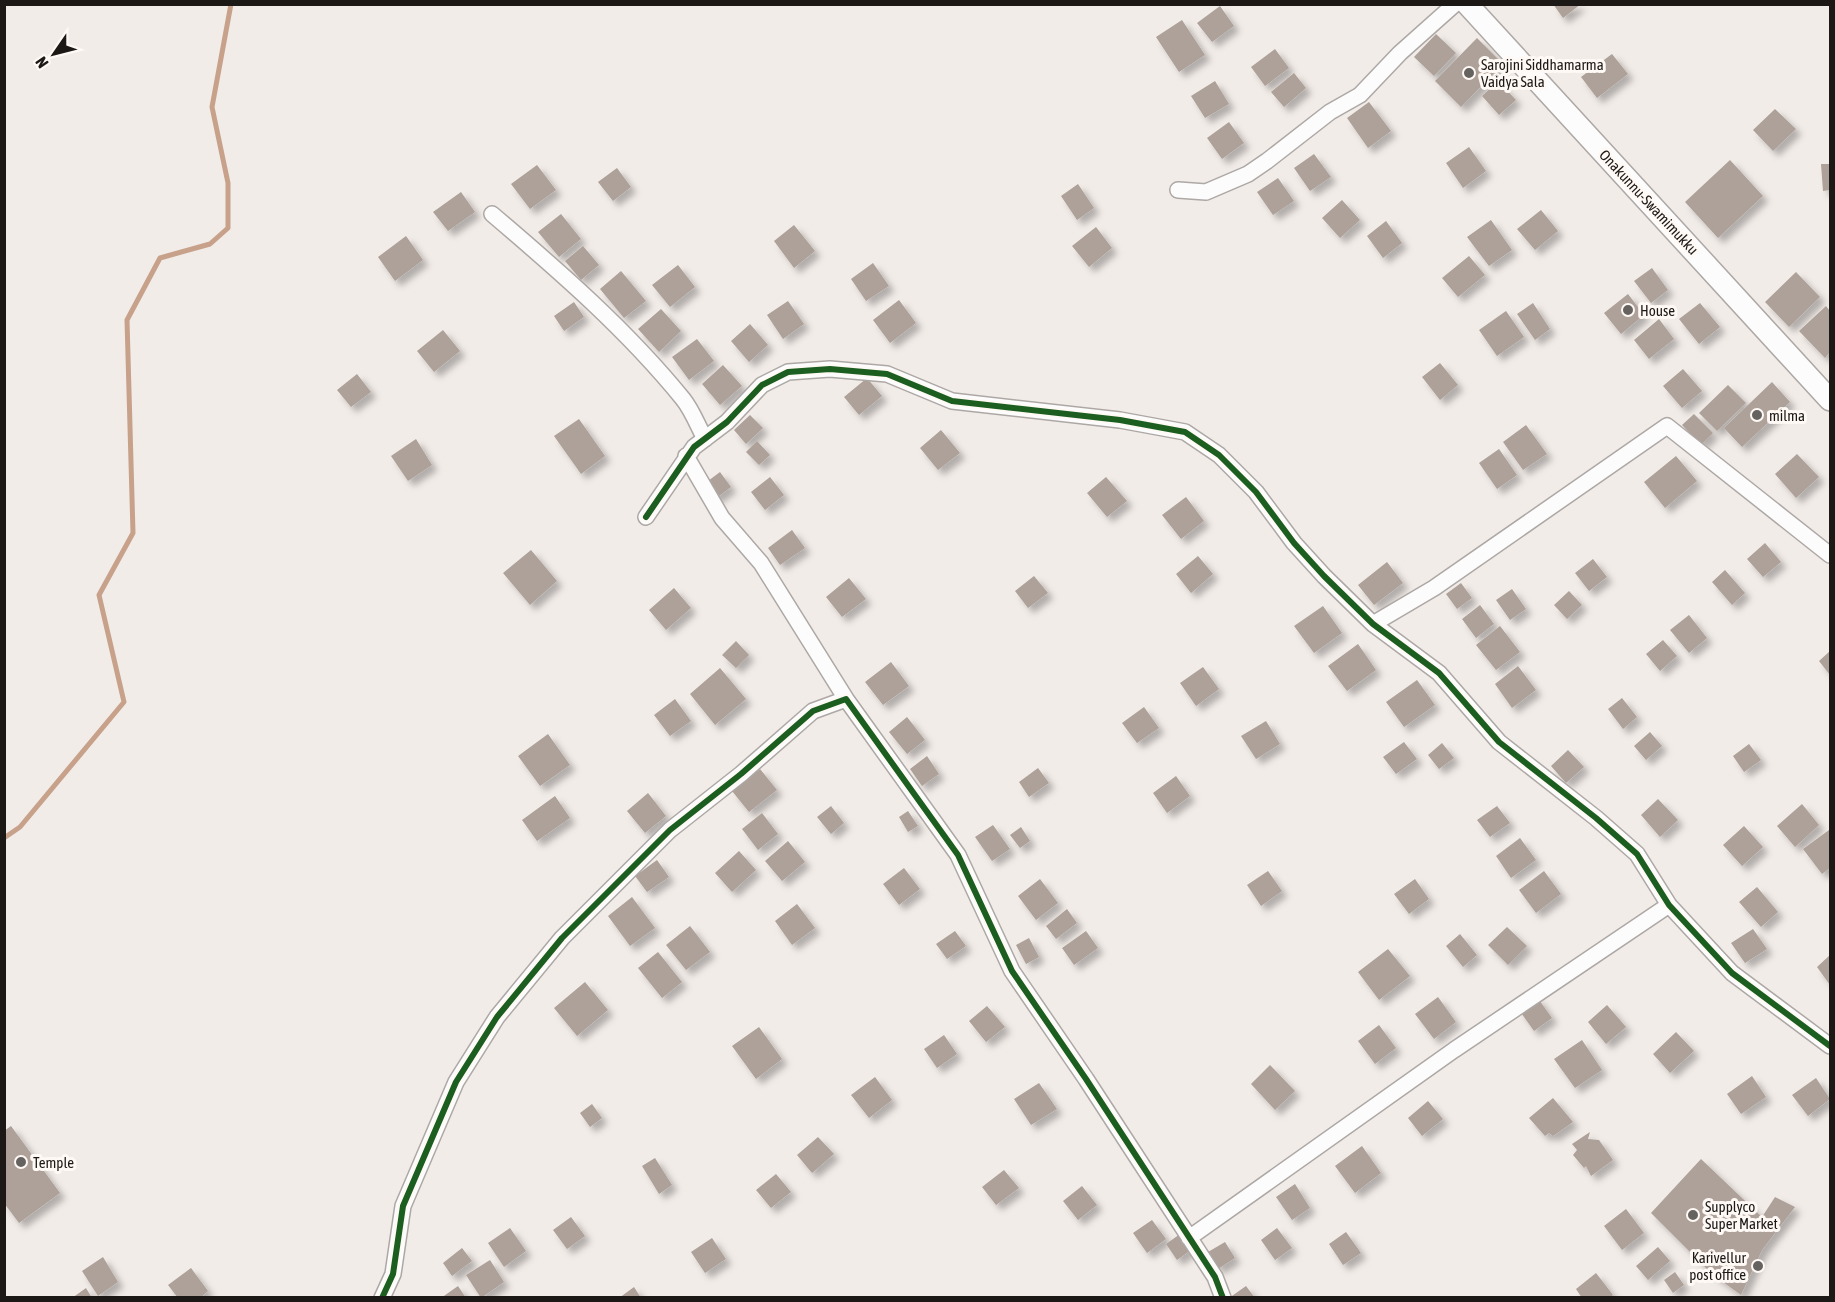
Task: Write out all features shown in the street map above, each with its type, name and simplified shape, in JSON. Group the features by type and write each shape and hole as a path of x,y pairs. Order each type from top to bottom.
{"street":[{"path":"1178,190 1206,192 1248,174 1330,112 1360,95 1400,53 1465,5"},
{"name":"Onakunnu-Swamimukku","path":"1465,5 1830,400"},
{"path":"492,214 563,274 625,337 684,400 705,439"},
{"path":"646,517 686,456 728,422 762,385 788,372 830,369 887,374 952,401 1109,418 1185,432 1219,455 1256,492 1294,543 1373,624 1439,673 1499,742 1637,854 1669,905 1732,973 1830,1046"},
{"path":"1373,624 1434,588 1668,426 1830,555"},
{"path":"686,456 722,518 761,563 846,699 958,855 1012,971 1086,1078 1215,1277 1223,1298"},
{"path":"382,1298 393,1274 403,1206 456,1082 497,1017 562,938 670,830 741,774 813,711 846,699"},
{"path":"1189,1238 1454,1050 1669,905"}],"building":[{"path":"1553,4 1581,4 1563,18"},
{"path":"1220,6 1234,26 1212,42 1197,23"},
{"path":"1182,20 1205,55 1179,72 1156,37"},
{"path":"1436,34 1456,53 1434,76 1414,57"},
{"name":"Sarojini Siddhamarma Vaidya Sala","path":"1477,38 1503,64 1461,107 1435,81"},
{"path":"1275,49 1289,68 1265,86 1251,67"},
{"path":"1612,54 1628,74 1597,98 1581,77"},
{"path":"1294,73 1306,88 1284,107 1271,92"},
{"path":"1215,81 1229,104 1205,118 1191,96"},
{"path":"1498,81 1516,100 1499,115 1482,96"},
{"path":"1369,102 1391,131 1368,148 1347,118"},
{"path":"1775,109 1796,129 1773,151 1753,130"},
{"path":"1229,122 1244,143 1222,159 1207,138"},
{"path":"1469,147 1486,171 1463,188 1446,163"},
{"path":"1314,154 1331,177 1310,191 1294,168"},
{"path":"1730,160 1763,196 1718,238 1685,202"},
{"path":"1821,164 1830,164 1830,190 1823,191"},
{"path":"537,165 556,190 530,209 511,184"},
{"path":"617,168 631,187 613,201 598,182"},
{"path":"1278,178 1294,201 1273,215 1257,192"},
{"path":"1078,184 1094,208 1077,220 1061,196"},
{"path":"461,192 475,212 448,231 433,212"},
{"path":"1342,200 1360,220 1340,238 1322,218"},
{"path":"1541,210 1558,231 1535,250 1517,229"},
{"path":"561,214 581,239 559,257 538,232"},
{"path":"1491,220 1512,250 1489,266 1467,237"},
{"path":"1386,221 1402,243 1383,258 1367,236"},
{"path":"794,225 815,251 794,268 774,241"},
{"path":"1096,227 1112,248 1089,267 1072,246"},
{"path":"406,236 423,260 395,281 378,257"},
{"path":"583,246 599,265 581,280 565,261"},
{"path":"1469,256 1485,275 1458,297 1442,278"},
{"path":"873,263 889,286 866,301 851,279"},
{"path":"678,265 695,287 670,307 652,285"},
{"path":"1652,268 1668,290 1651,303 1634,281"},
{"path":"621,271 646,301 624,318 600,289"},
{"path":"1796,272 1820,297 1789,327 1765,302"},
{"path":"1628,294 1644,315 1621,334 1604,313"},
{"path":"899,300 916,323 890,343 873,320"},
{"path":"788,301 804,324 783,339 767,315"},
{"path":"574,302 584,317 564,331 554,316"},
{"path":"1533,303 1550,329 1535,340 1517,314"},
{"path":"1700,303 1720,327 1699,344 1679,319"},
{"path":"1826,306 1830,311 1830,352 1825,358 1799,331"},
{"path":"661,309 681,331 659,352 638,329"},
{"path":"1506,311 1524,337 1497,356 1479,330"},
{"path":"1659,319 1674,339 1649,359 1634,340"},
{"path":"750,324 768,345 749,362 731,341"},
{"path":"443,330 460,351 434,372 417,351"},
{"path":"697,339 714,361 689,380 672,357"},
{"path":"1440,363 1458,385 1440,400 1422,377"},
{"path":"723,365 742,386 720,405 702,384"},
{"path":"1683,369 1702,391 1682,408 1663,386"},
{"path":"357,374 371,392 351,407 337,390"},
{"path":"867,378 882,396 859,415 844,397"},
{"name":"milma","path":"1772,382 1790,402 1742,447 1724,428"},
{"path":"1728,385 1746,403 1717,431 1699,413"},
{"path":"1694,414 1713,433 1701,445 1682,425"},
{"path":"750,415 763,428 746,444 734,430"},
{"path":"579,419 605,456 581,474 554,436"},
{"path":"1526,425 1547,454 1523,470 1503,442"},
{"path":"941,430 960,453 938,470 920,448"},
{"path":"416,439 432,465 408,481 391,456"},
{"path":"757,441 770,455 759,465 746,452"},
{"path":"1499,449 1517,475 1497,489 1479,463"},
{"path":"1797,454 1819,477 1796,498 1775,474"},
{"path":"1676,456 1697,481 1665,508 1644,482"},
{"path":"720,472 731,487 715,499 704,484"},
{"path":"770,477 784,495 765,510 751,492"},
{"path":"1106,477 1127,501 1107,517 1087,493"},
{"path":"1186,497 1204,521 1181,539 1162,515"},
{"path":"792,530 805,548 780,565 768,548"},
{"path":"1765,543 1781,562 1763,577 1747,559"},
{"path":"531,550 557,581 530,605 503,573"},
{"path":"1198,556 1213,574 1191,593 1176,574"},
{"path":"1593,559 1607,577 1589,591 1575,573"},
{"path":"1387,562 1403,583 1374,605 1358,585"},
{"path":"1725,570 1745,593 1732,605 1712,582"},
{"path":"1034,576 1048,593 1028,608 1015,591"},
{"path":"849,578 866,599 842,617 826,597"},
{"path":"1461,583 1472,598 1457,609 1446,594"},
{"path":"674,588 691,608 666,630 649,610"},
{"path":"1512,589 1526,609 1510,620 1496,600"},
{"path":"1569,591 1582,605 1567,619 1554,605"},
{"path":"1480,605 1494,624 1476,638 1462,619"},
{"path":"1323,606 1342,633 1314,653 1294,626"},
{"path":"1689,615 1707,638 1689,653 1670,630"},
{"path":"1500,626 1520,652 1496,670 1476,645"},
{"path":"1663,640 1677,656 1660,671 1646,654"},
{"path":"736,641 749,655 736,668 722,655"},
{"path":"1358,644 1376,670 1347,691 1328,666"},
{"path":"1830,651 1830,675 1819,661"},
{"path":"891,662 909,686 883,705 865,682"},
{"path":"1518,666 1536,690 1512,708 1495,684"},
{"path":"1203,667 1219,689 1196,706 1180,683"},
{"path":"720,668 746,699 715,725 690,694"},
{"path":"1417,680 1435,705 1404,727 1386,702"},
{"path":"1622,698 1637,717 1623,729 1608,709"},
{"path":"675,699 691,721 670,736 654,715"},
{"path":"1144,707 1159,728 1137,743 1122,723"},
{"path":"907,717 925,740 907,754 889,732"},
{"path":"1266,721 1280,744 1256,759 1241,736"},
{"path":"1650,732 1662,746 1646,760 1634,746"},
{"path":"548,734 570,765 540,786 518,756"},
{"path":"1404,742 1417,759 1396,774 1383,757"},
{"path":"1442,743 1454,758 1439,769 1428,755"},
{"path":"1749,744 1761,760 1744,772 1733,756"},
{"path":"1568,750 1584,767 1566,783 1551,766"},
{"path":"927,756 939,774 922,786 910,769"},
{"path":"1038,768 1049,783 1029,797 1019,782"},
{"path":"760,769 777,790 749,812 732,791"},
{"path":"1176,776 1190,796 1167,813 1153,793"},
{"path":"648,793 666,816 645,833 627,811"},
{"path":"555,796 570,818 537,841 522,820"},
{"path":"1658,799 1678,820 1660,837 1641,815"},
{"path":"1802,804 1819,825 1795,847 1777,826"},
{"path":"831,806 844,823 831,834 817,817"},
{"path":"1497,806 1510,823 1490,837 1477,820"},
{"path":"908,811 918,826 908,832 899,817"},
{"path":"762,813 778,834 758,850 742,829"},
{"path":"993,825 1010,849 992,861 975,837"},
{"path":"1744,826 1763,847 1742,866 1723,845"},
{"path":"1021,827 1030,841 1020,848 1010,835"},
{"path":"1829,830 1830,868 1822,874 1803,849"},
{"path":"1520,838 1536,860 1511,878 1496,856"},
{"path":"788,841 805,862 782,881 765,861"},
{"path":"739,851 756,870 732,892 715,873"},
{"path":"657,860 669,877 647,892 635,876"},
{"path":"904,868 920,889 899,905 883,884"},
{"path":"1268,871 1282,891 1261,906 1247,885"},
{"path":"1544,871 1561,894 1536,913 1519,890"},
{"path":"1040,879 1058,903 1036,920 1018,896"},
{"path":"1415,879 1429,899 1409,914 1394,894"},
{"path":"1757,887 1778,912 1761,927 1739,902"},
{"path":"632,897 655,928 630,946 608,916"},
{"path":"797,904 815,928 792,945 775,921"},
{"path":"1067,909 1077,923 1056,939 1046,926"},
{"path":"690,926 710,952 686,970 666,945"},
{"path":"1507,927 1527,946 1508,965 1488,945"},
{"path":"1753,929 1767,949 1745,963 1731,943"},
{"path":"955,931 966,946 947,959 936,944"},
{"path":"1086,931 1098,948 1074,965 1062,948"},
{"path":"1460,934 1477,955 1463,967 1446,946"},
{"path":"1029,938 1039,957 1026,964 1016,945"},
{"path":"1388,949 1410,976 1379,1000 1358,972"},
{"path":"658,952 682,982 662,998 638,968"},
{"path":"1830,955 1830,985 1817,967"},
{"path":"585,982 608,1010 577,1036 554,1008"},
{"path":"1438,997 1456,1022 1434,1039 1415,1014"},
{"path":"1537,997 1552,1018 1534,1031 1519,1010"},
{"path":"1607,1005 1626,1027 1606,1044 1588,1022"},
{"path":"987,1006 1005,1027 986,1042 969,1021"},
{"path":"1379,1025 1396,1048 1375,1064 1358,1041"},
{"path":"759,1027 782,1059 756,1079 732,1046"},
{"path":"1676,1032 1694,1051 1670,1073 1653,1054"},
{"path":"944,1035 957,1054 937,1068 924,1049"},
{"path":"1582,1040 1602,1070 1575,1088 1554,1059"},
{"path":"1270,1065 1295,1091 1275,1110 1251,1084"},
{"path":"1752,1076 1766,1097 1741,1114 1727,1094"},
{"path":"875,1077 892,1100 869,1118 851,1095"},
{"path":"1816,1078 1830,1099 1808,1116 1792,1095"},
{"path":"1039,1083 1057,1109 1031,1125 1014,1099"},
{"path":"1553,1098 1573,1122 1553,1136 1549,1133 1545,1136 1529,1118"},
{"path":"1428,1101 1443,1119 1422,1136 1408,1118"},
{"path":"592,1104 602,1118 590,1127 580,1113"},
{"name":"Temple","path":"11,1126 60,1193 19,1223 4,1203 4,1131"},
{"path":"1590,1132 1588,1139 1599,1140 1613,1160 1591,1176 1586,1166 1584,1168 1573,1155 1577,1150 1572,1144"},
{"path":"818,1137 834,1154 812,1173 797,1155"},
{"path":"1362,1146 1381,1173 1355,1193 1335,1166"},
{"path":"655,1158 672,1185 659,1194 642,1166"},
{"path":"1701,1159 1762,1217 1775,1197 1795,1207 1762,1250 1741,1295 1712,1274 1651,1213"},
{"path":"1004,1170 1019,1188 996,1205 982,1187"},
{"path":"776,1174 791,1192 771,1208 756,1190"},
{"path":"1295,1184 1310,1208 1292,1220 1276,1197"},
{"path":"1082,1186 1097,1205 1078,1220 1063,1201"},
{"path":"1626,1209 1644,1233 1622,1250 1604,1226"},
{"path":"571,1217 585,1236 567,1249 553,1230"},
{"path":"1152,1220 1166,1239 1147,1253 1133,1233"},
{"path":"510,1228 526,1251 504,1267 488,1243"},
{"path":"1277,1228 1292,1248 1275,1260 1261,1240"},
{"path":"1346,1232 1361,1253 1343,1265 1329,1244"},
{"path":"1180,1234 1191,1250 1177,1260 1166,1244"},
{"path":"712,1238 726,1259 705,1273 691,1252"},
{"path":"1225,1242 1235,1258 1218,1269 1208,1252"},
{"path":"1658,1247 1670,1261 1648,1280 1636,1266"},
{"path":"462,1248 472,1261 452,1276 443,1263"},
{"path":"103,1257 118,1282 98,1296 82,1271"},
{"path":"490,1260 504,1282 481,1298 466,1275"},
{"path":"191,1268 208,1291 200,1298 178,1298 168,1285"},
{"path":"1675,1272 1684,1285 1673,1293 1664,1280"},
{"path":"1596,1273 1613,1295 1609,1298 1582,1298 1576,1289"},
{"path":"458,1286 466,1298 441,1298"},
{"path":"1246,1286 1255,1298 1229,1298"},
{"path":"634,1287 641,1298 619,1298"},
{"path":"86,1288 92,1298 72,1298"}],"waterway":[{"path":"4,838 20,827 124,702 99,595 133,533 127,320 160,258 210,244 228,228 228,183 212,107 231,4"}],"cycle path":[{"path":"646,517 694,447 727,422 762,385 788,372 830,369 887,374 952,401 1120,420 1185,432 1219,455 1256,492 1294,543 1324,576 1373,624 1439,673 1499,742 1596,818 1637,854 1669,905 1732,973 1830,1046"},
{"path":"382,1298 393,1274 403,1206 456,1082 497,1017 562,938 670,830 741,774 813,711 846,699 958,855 1012,971 1086,1079 1215,1277 1223,1298"}],"place":[{"name":"Sarojini Siddhamarma Vaidya Sala","path":"1469,73"},
{"name":"House","path":"1628,310"},
{"name":"milma","path":"1757,415"},
{"name":"Temple","path":"21,1162"},
{"name":"Supplyco Super Market","path":"1693,1215"},
{"name":"Karivellur post office","path":"1758,1266"}]}
